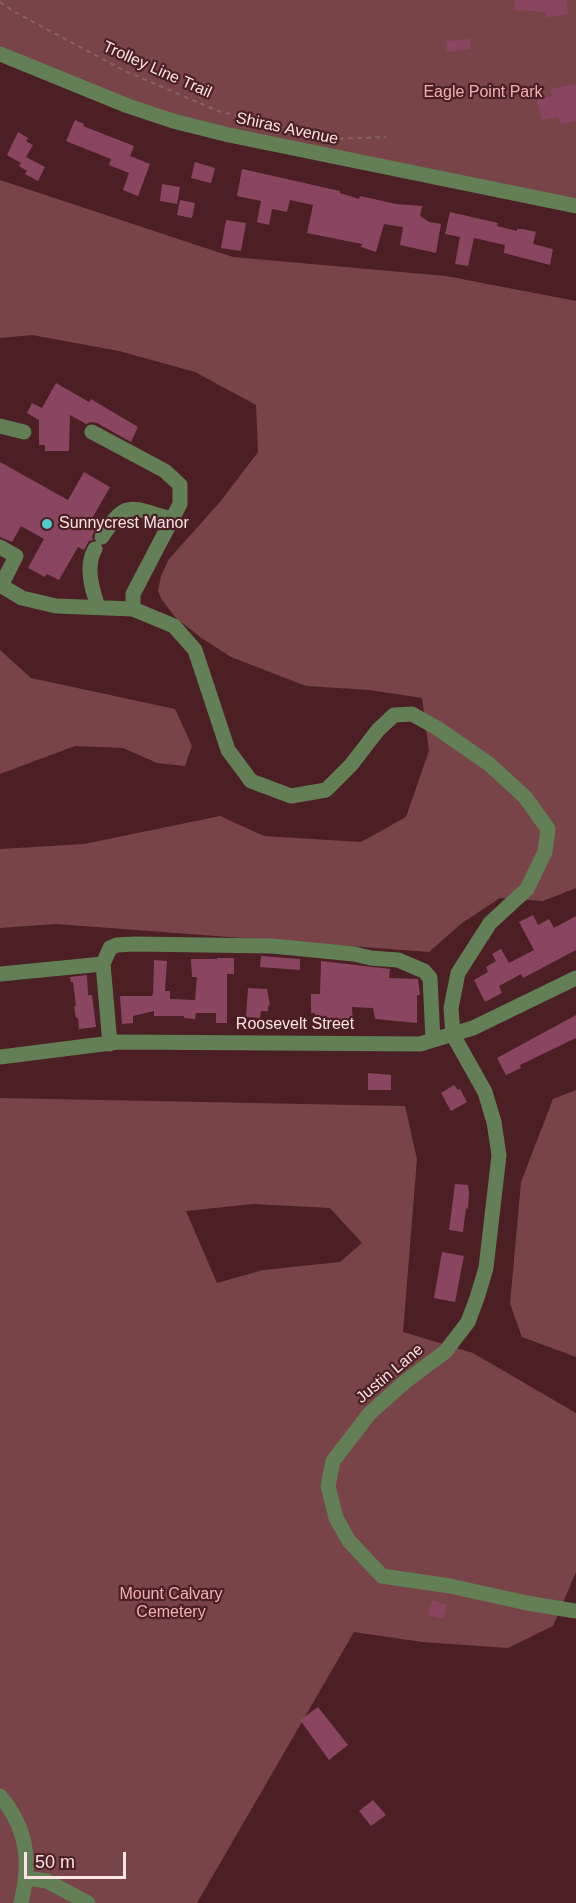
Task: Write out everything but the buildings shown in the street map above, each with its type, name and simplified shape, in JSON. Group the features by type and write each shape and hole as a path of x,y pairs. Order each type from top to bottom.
{"street":[{"name":"Shiras Avenue","path":"0,54 128,106 173,121 229,135 576,206"},
{"path":"0,426 24,432"},
{"path":"92,432 165,471 180,485 180,504 133,594 133,609"},
{"path":"98,607 92,588 90,557 114,519 123,510 131,509 171,519"},
{"path":"0,547 16,556 0,586 22,598 56,606 133,609 174,626 195,650 228,750 251,781 291,796 326,790 351,765 378,729 394,715 412,714 437,728 489,764 525,797 548,829 545,852 528,890 490,923 459,973 451,1008 453,1035"},
{"path":"110,1044 103,964 110,948 117,945 135,944 272,946 399,960 424,971 430,978 433,1040"},
{"path":"0,974 103,964"},
{"name":"Roosevelt Street","path":"0,1057 110,1044 420,1044 473,1029 576,978"},
{"name":"Justin Lane","path":"453,1035 485,1092 494,1122 499,1155 486,1268 468,1322 445,1352 406,1381 370,1413 333,1461 328,1486 340,1526 349,1540 382,1576 450,1586 576,1611"},
{"path":"0,1796 19,1825 27,1855 27,1878 21,1903"},
{"path":"27,1878 47,1881 88,1903"}],"path":[{"name":"Trolley Line Trail","path":"0,2 123,70 218,111 329,138 387,137"}],"green space":[{"name":"Eagle Point Park","path":"0,0 576,0 576,206 229,135 0,54"},
{"path":"0,180 233,257 446,276 576,301 576,888 543,901 500,898 462,923 429,952 56,924 0,928 0,849 84,844 220,816 264,836 361,842 406,817 429,751 422,698 369,690 306,686 231,657 175,617 162,600 158,591 161,576 169,559 220,502 258,452 256,405 195,372 119,351 32,335 0,338"},
{"path":"0,650 31,678 175,709 192,746 185,766 157,763 123,748 75,746 0,774"},
{"path":"576,1090 576,1357 522,1337 510,1304 521,1182 553,1099"},
{"name":"Mount Calvary Cemetery","path":"0,1098 405,1106 417,1159 403,1332 473,1353 576,1413 576,1572 553,1626 508,1648 422,1642 354,1632 197,1903 0,1903","holes":["253,1204 330,1208 362,1243 340,1262 263,1270 217,1283 186,1211"]}],"place":[{"name":"Sunnycrest Manor","path":"47,524"}]}
